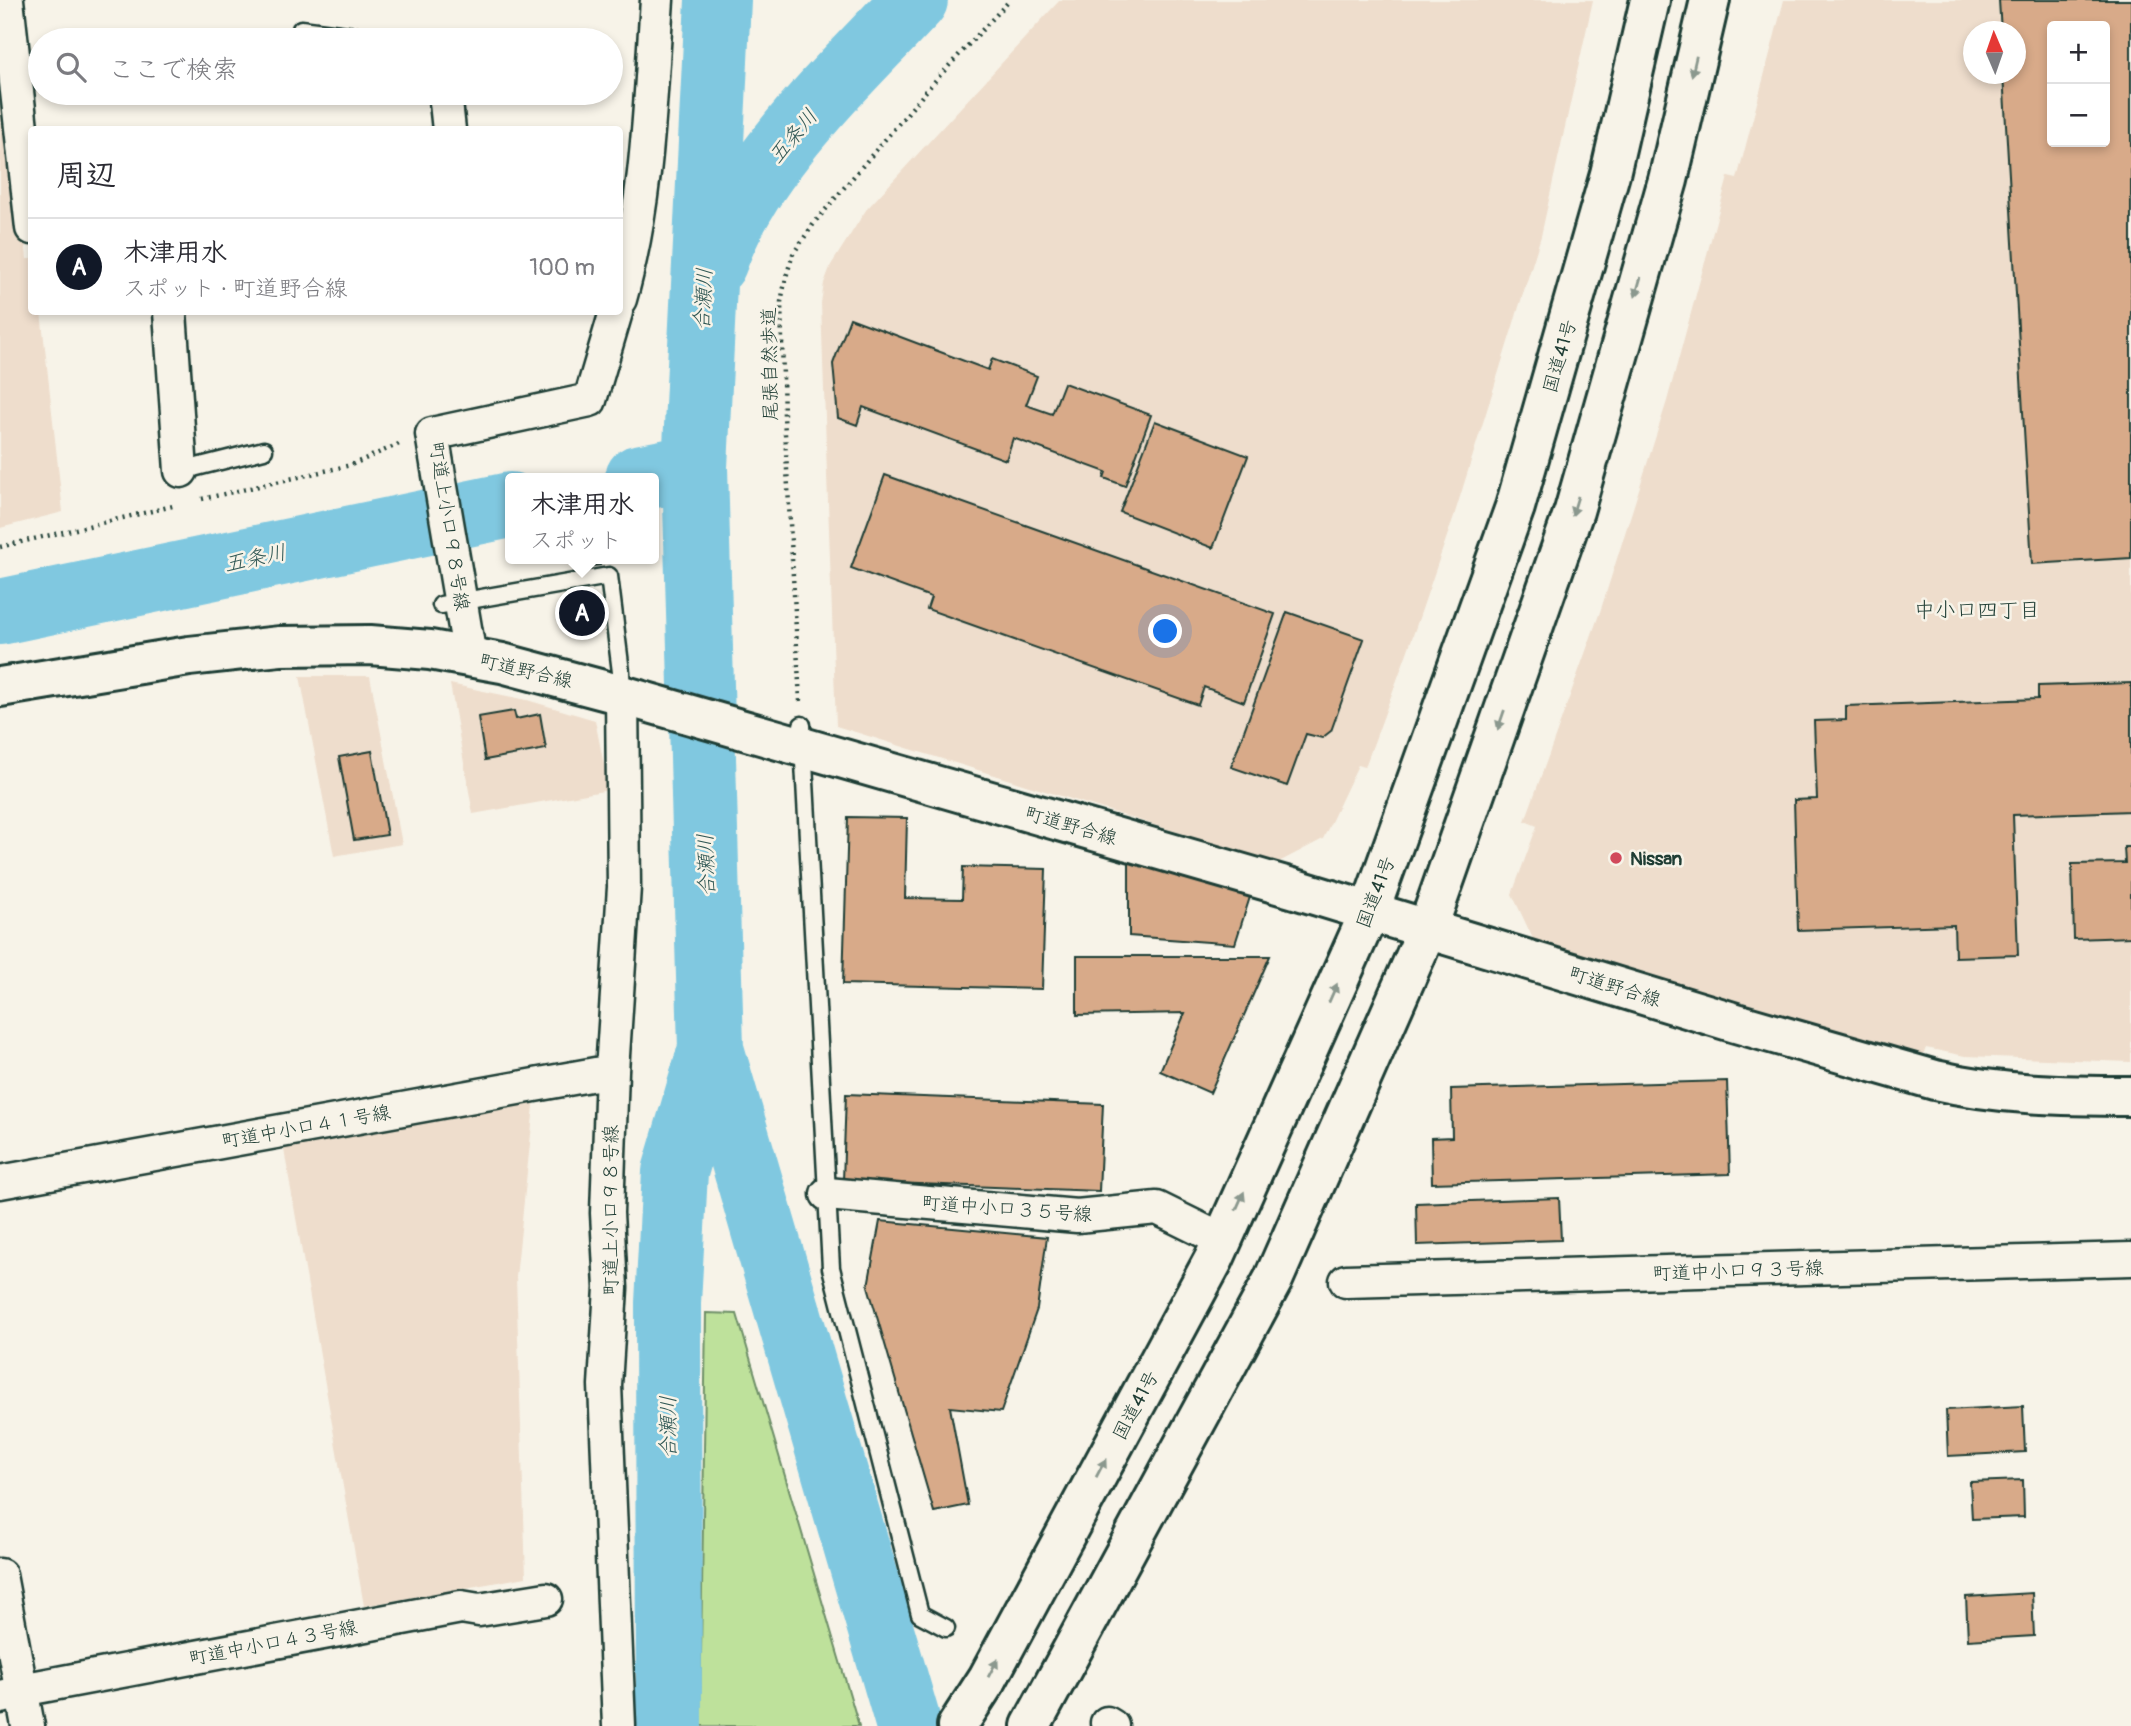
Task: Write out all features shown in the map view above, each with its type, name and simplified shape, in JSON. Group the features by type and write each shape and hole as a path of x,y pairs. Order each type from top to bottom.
{"main road":[{"name":"国道41号","path":"957,1726 988,1678 1222,1240 1368,913 1515,507 1610,174 1650,0"},
{"path":"1031,1726 1273,1280 1427,930 1574,511 1668,180 1710,0"},
{"name":"町道野合線","path":"0,687 189,656 280,646 370,645 430,650 470,657 533,670 800,739 1368,913 1931,1079 1981,1090 2017,1094 2131,1096"}],"street":[{"path":"7,0 28,192"},
{"path":"623,288 629,267 632,181 657,0"},
{"path":"446,105 448,126"},
{"path":"170,315 181,471"},
{"name":"町道上小口９８号線","path":"470,657 454,598 426,440 590,400 615,315"},
{"name":"町道上小口９８号線","path":"619,1726 605,1384 611,1289 607,1213 612,1071 624,887 626,696"},
{"name":"町道中小口４１号線","path":"0,1182 612,1071"},
{"name":"町道中小口３５号線","path":"827,1194 1077,1216 1157,1208 1222,1240"},
{"name":"町道中小口９３号線","path":"1346,1282 2131,1259"},
{"path":"0,1575 11,1695 28,1726"},
{"name":"町道中小口４３号線","path":"11,1695 37,1687 447,1609 461,1607 479,1610 546,1599"}],"lane":[{"path":"181,471 264,450"},
{"path":"454,598 609,576 626,696"},
{"path":"800,739 831,1268 920,1614 946,1628"}],"path":[{"name":"尾張自然歩道","path":"800,739 784,416 781,302 786,277 793,254 815,222 933,83 1010,0"}],"shaded area":[{"path":"0,0 28,259 28,315 41,315 63,512 0,528"},
{"path":"1060,0 1593,0 1541,236 1454,516 1408,650 1365,767 1358,765 1323,839 1277,863 836,726 821,303 824,283 831,265 866,210"},
{"path":"1784,0 2131,0 2131,1062 1965,1056 1926,1048 1923,1055 1534,941 1512,894 1537,826 1525,821 1601,609 1667,401 1728,177 1737,179"},
{"path":"300,676 370,676 402,844 334,856"},
{"path":"450,684 527,700 595,720 609,790 473,814"},
{"path":"535,1096 516,1277 526,1577 364,1606 283,1144"}],"green space":[{"path":"706,1313 737,1314 859,1726 700,1726"}],"building":[{"path":"1999,0 2131,0 2131,558 2032,564 2004,84 2026,84 2026,21 2000,21"},
{"path":"850,318 988,370 992,359 1037,376 1026,405 1052,414 1064,383 1151,415 1125,486 1104,478 1106,472 1013,438 1006,460 863,407 857,425 838,418 833,364"},
{"path":"1155,421 1248,456 1213,548 1120,512"},
{"path":"885,475 1275,614 1244,702 1204,687 1198,705 927,609 931,597 851,568"},
{"path":"584,564 600,564 600,565 584,567"},
{"path":"1287,612 1364,639 1331,731 1322,738 1306,734 1287,786 1231,767"},
{"path":"2131,683 2131,811 2013,815 2018,955 1955,957 1954,925 1798,930 1794,800 1817,799 1814,721 1846,720 1846,706 2038,699 2038,686"},
{"path":"514,711 516,719 540,714 546,749 485,760 478,717"},
{"path":"372,751 387,835 354,840 339,757"},
{"path":"848,817 907,818 905,898 962,899 963,867 1046,869 1042,989 843,984"},
{"path":"2124,847 2131,847 2131,937 2074,939 2072,864 2125,863"},
{"path":"1129,859 1250,897 1235,944 1129,936"},
{"path":"1077,956 1270,956 1210,1093 1160,1071 1185,1013 1077,1015"},
{"path":"1727,1081 1730,1174 1432,1183 1431,1138 1452,1137 1451,1089"},
{"path":"846,1094 1103,1104 1099,1191 843,1181"},
{"path":"1559,1198 1561,1240 1417,1245 1416,1203"},
{"path":"880,1221 1047,1237 1037,1309 1001,1412 950,1407 968,1505 934,1512 868,1286"},
{"path":"2023,1406 2025,1452 1948,1456 1946,1410"},
{"path":"2023,1480 2024,1517 1972,1519 1970,1482"},
{"path":"2032,1593 2034,1636 1968,1640 1966,1597"}],"waterway":[{"name":"合瀬川","path":"669,1726 668,1303 675,1172 711,1049 695,467 718,0"},
{"name":"五条川","path":"714,263 750,190 774,156 829,91 915,0"},
{"name":"五条川","path":"659,474 695,467"},
{"name":"五条川","path":"0,612 505,506"},
{"path":"711,1049 909,1726"}],"place":[{"name":"木津用水","path":"582,613"},
{"name":"Nissan","path":"1616,858"}],"district":[{"name":"中小口四丁目","path":"1977,610"}]}
